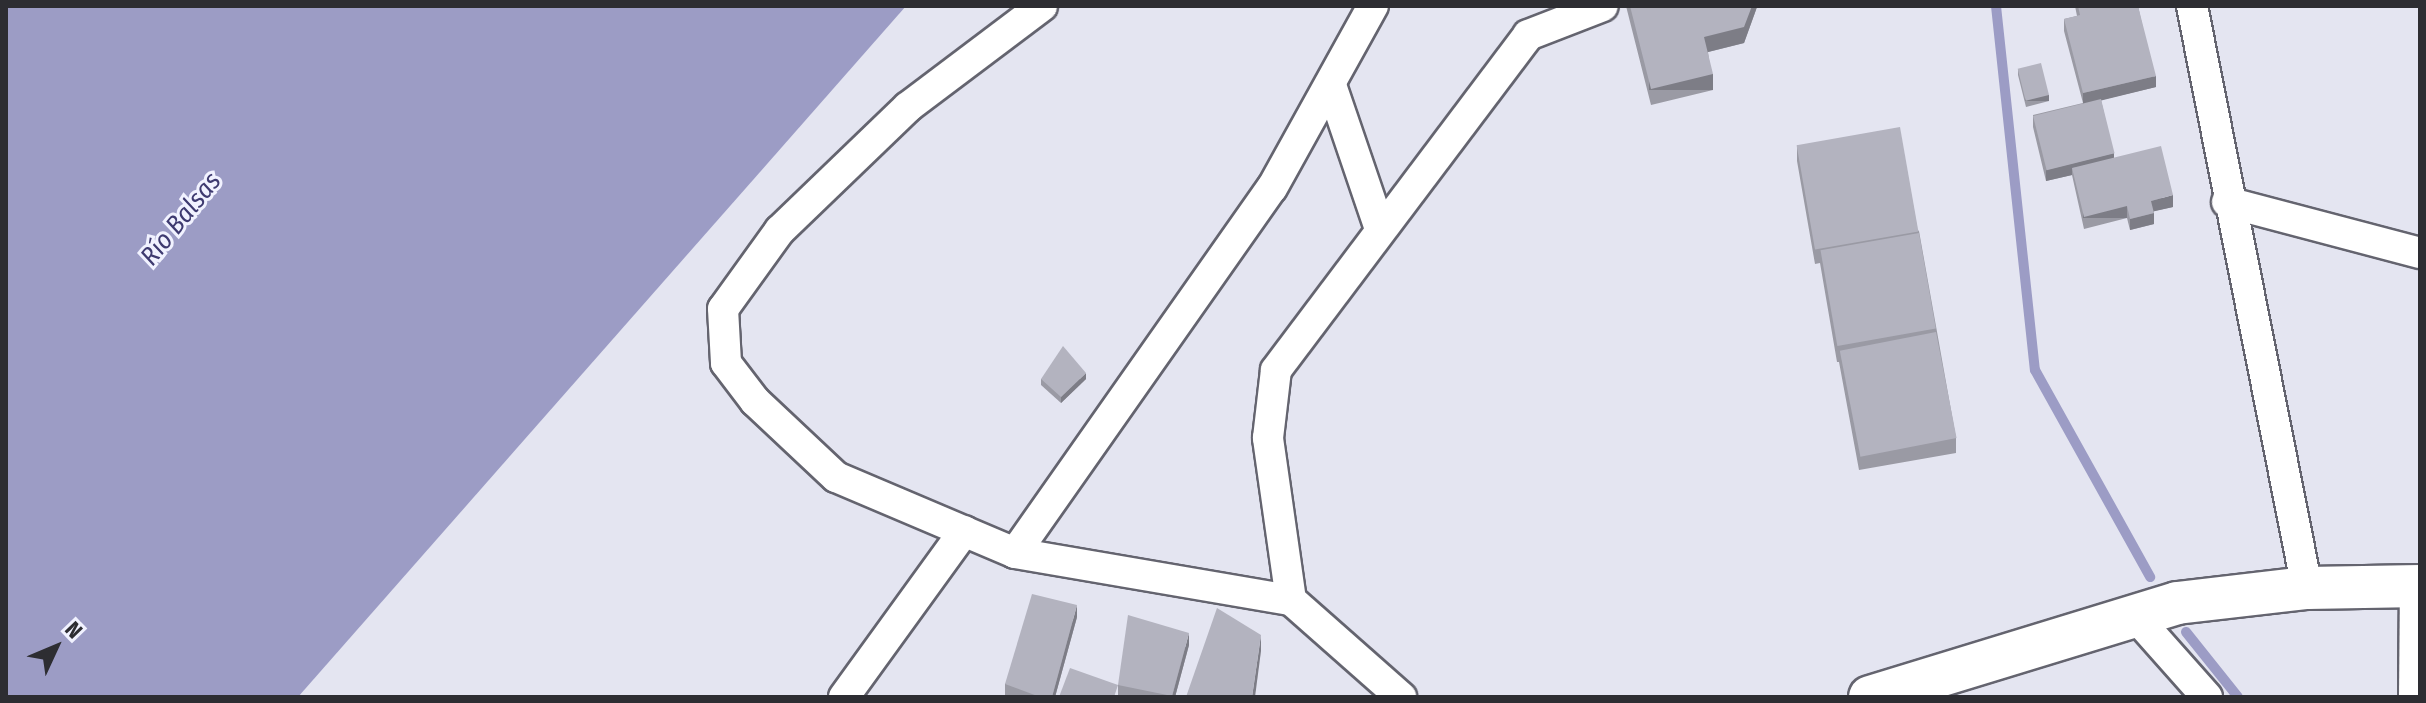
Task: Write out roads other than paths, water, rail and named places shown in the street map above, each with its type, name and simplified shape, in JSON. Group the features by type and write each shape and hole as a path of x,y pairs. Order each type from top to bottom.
{"street":[{"path":"1042,6 908,107 780,230 723,309 726,363 755,401 836,477 1015,553 1291,600 1401,697"},
{"path":"1015,553 1272,188 1373,6"},
{"path":"1291,600 1268,438 1276,370 1528,35 1603,6"},
{"path":"2192,6 2227,202 2307,588"},
{"path":"1331,85 1380,229"},
{"path":"2227,202 2420,253"},
{"path":"844,697 964,531"},
{"path":"1893,694 2177,603 2307,588 2417,586 2414,697"},
{"path":"2136,617 2207,697"}],"water":[{"name":"Río Balsas","path":"6,6 906,6 298,697 6,697"}],"waterway":[{"path":"1996,6 2035,370 2150,577"},
{"path":"2186,632 2238,697"}]}
